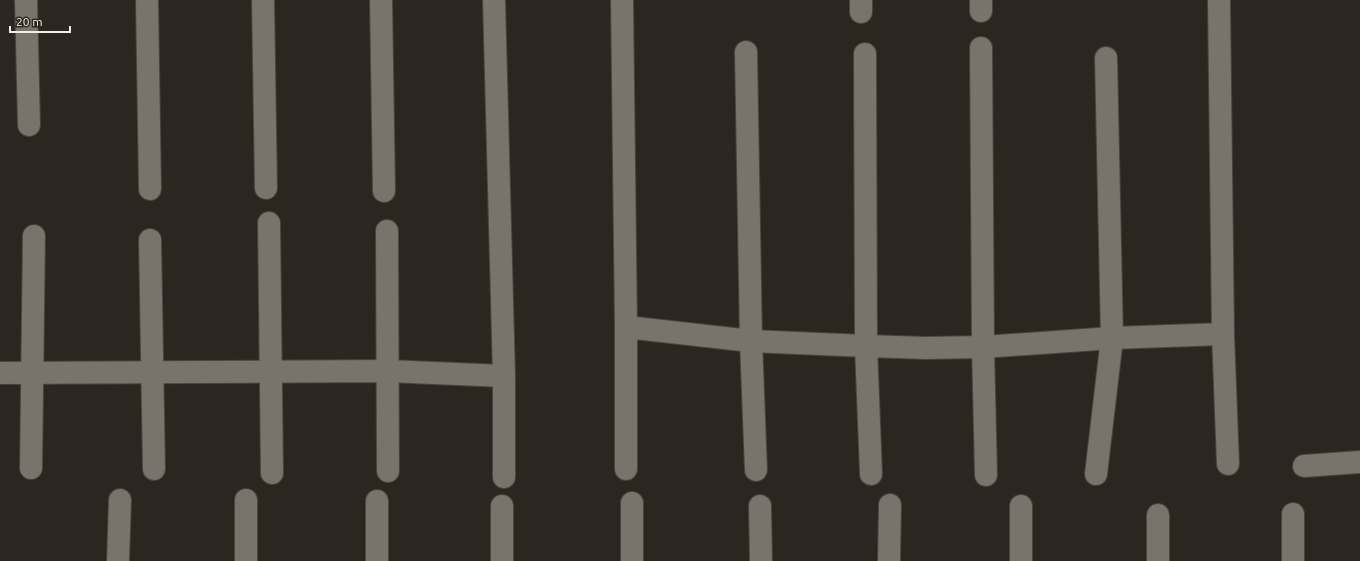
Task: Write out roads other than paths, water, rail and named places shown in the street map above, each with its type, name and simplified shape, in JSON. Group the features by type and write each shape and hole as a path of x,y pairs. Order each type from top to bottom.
{"street":[{"path":"26,0 29,125"},
{"path":"147,0 150,189"},
{"path":"263,0 266,188"},
{"path":"380,0 384,191"},
{"path":"494,0 504,376 504,478"},
{"path":"622,0 626,326 626,469"},
{"path":"1219,0 1223,334 1228,464"},
{"path":"981,48 983,347 986,475"},
{"path":"746,52 751,341 756,470"},
{"path":"864,54 866,346 871,474"},
{"path":"1096,474 1112,338 1106,58"},
{"path":"269,223 272,473"},
{"path":"387,231 388,471"},
{"path":"31,468 31,373 34,236"},
{"path":"150,240 154,469"},
{"path":"626,326 751,341 926,348 983,347 1112,338 1223,334"},
{"path":"0,373 152,371 387,371 504,376"},
{"path":"1304,466 1360,462"},
{"path":"118,561 120,500"},
{"path":"246,500 246,561"},
{"path":"377,501 377,561"},
{"path":"632,503 632,561"},
{"path":"889,561 890,505"},
{"path":"502,506 502,561"},
{"path":"760,506 761,561"},
{"path":"1021,506 1021,561"},
{"path":"1293,514 1293,561"},
{"path":"1158,515 1158,561"}]}
